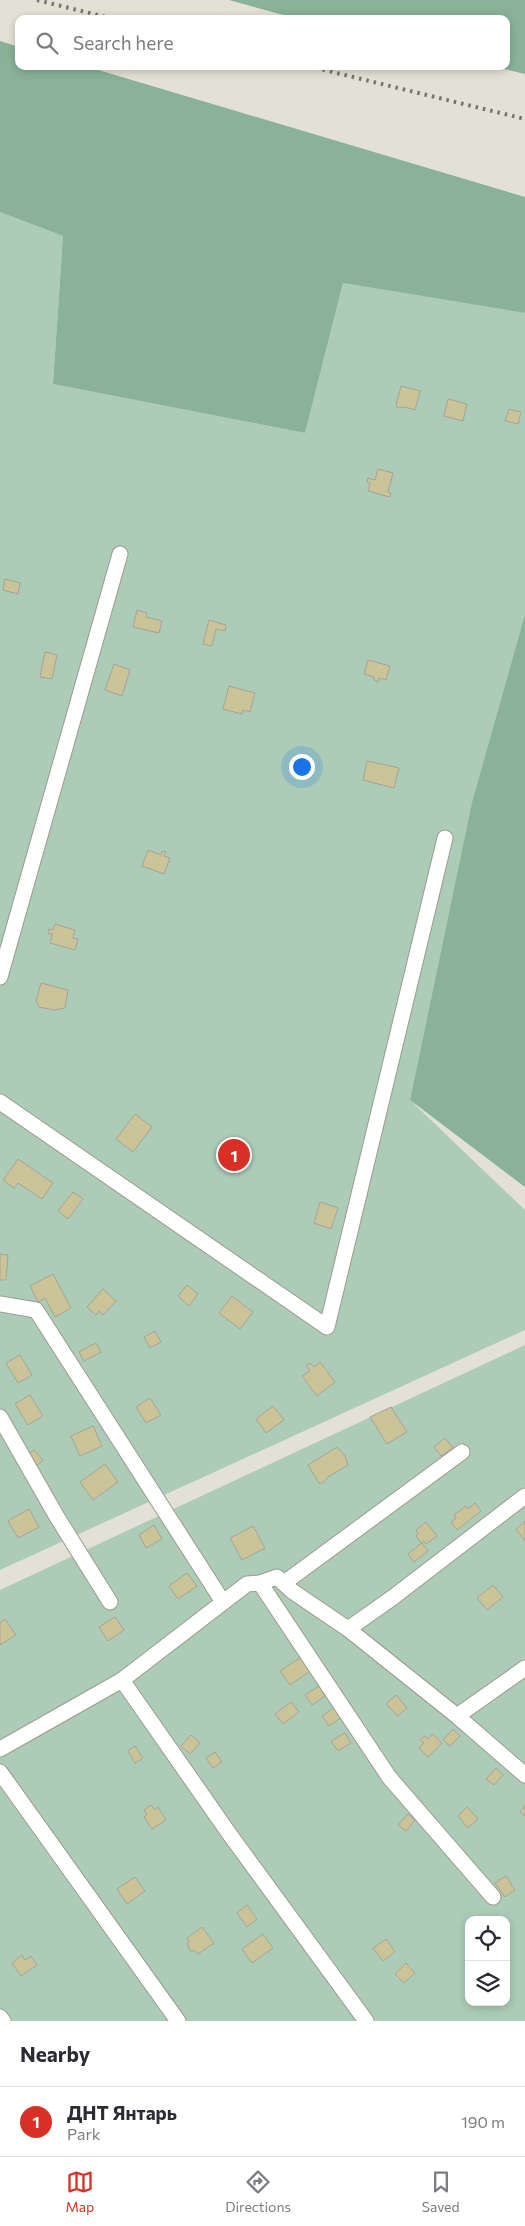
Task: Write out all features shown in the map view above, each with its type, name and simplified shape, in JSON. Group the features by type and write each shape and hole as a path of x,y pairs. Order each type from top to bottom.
{"lane":[{"path":"0,977 120,554"},
{"path":"0,1102 327,1327 445,838"},
{"path":"0,1304 36,1310 223,1602"},
{"path":"0,1417 57,1517 110,1602"},
{"path":"284,1583 462,1452"},
{"path":"348,1629 392,1598 525,1496"},
{"path":"0,1749 122,1680 247,1584 260,1583 277,1577 348,1629 457,1716 525,1775"},
{"path":"260,1583 389,1777 493,1897"},
{"path":"457,1716 525,1668"},
{"path":"122,1680 228,1832 366,2021"},
{"path":"0,1772 178,2021"},
{"path":"0,2017 3,2021"}],"green space":[{"path":"229,0 525,0 525,74 508,70 510,15 283,15"},
{"path":"0,41 15,46 15,70 98,70 525,197 525,313 343,283 305,433 53,384 63,236 0,212"},
{"path":"0,212 63,236 53,384 305,433 343,283 525,313 525,614 472,802 410,1100 525,1210 525,1330 0,1570"},
{"path":"525,614 525,1187 410,1100 472,802"},
{"path":"525,1345 525,2021 0,2021 0,1590"}],"building":[{"path":"401,386 420,391 415,410 404,407 398,408 396,405"},
{"path":"448,399 467,404 463,421 444,416"},
{"path":"509,409 521,412 518,424 505,421"},
{"path":"378,469 393,473 388,492 391,493 390,497 368,491 370,483 367,482 368,478 375,480"},
{"path":"5,579 20,583 18,594 3,590"},
{"path":"137,610 147,613 146,617 162,621 159,633 133,627"},
{"path":"209,620 226,625 225,631 216,629 212,646 203,644"},
{"path":"45,652 57,655 52,679 40,677"},
{"path":"368,660 390,666 386,680 379,678 378,682 374,680 374,677 364,674"},
{"path":"114,664 130,670 122,696 105,690"},
{"path":"229,686 255,693 250,712 243,710 242,714 223,709"},
{"path":"367,761 399,768 394,788 363,780"},
{"path":"148,850 161,855 162,851 166,852 164,856 170,858 164,874 142,866"},
{"path":"55,924 75,930 73,938 78,939 75,950 50,943 52,934 48,933 49,929 53,930"},
{"path":"41,983 68,990 65,1008 54,1010 39,1007 36,1001"},
{"path":"135,1114 152,1127 133,1152 116,1139"},
{"path":"18,1159 53,1183 42,1199 18,1183 14,1188 3,1180"},
{"path":"73,1192 83,1199 68,1219 58,1211"},
{"path":"320,1202 338,1208 331,1229 314,1223"},
{"path":"0,1254 8,1255 6,1280 0,1280"},
{"path":"53,1274 71,1308 55,1317 45,1298 38,1302 30,1286"},
{"path":"187,1285 198,1294 189,1306 178,1296"},
{"path":"103,1289 116,1301 103,1315 99,1311 96,1315 87,1307"},
{"path":"232,1296 253,1312 240,1329 219,1313"},
{"path":"155,1331 161,1342 150,1348 144,1337"},
{"path":"96,1343 101,1352 84,1361 79,1352"},
{"path":"20,1355 32,1375 18,1383 6,1363"},
{"path":"320,1362 335,1382 317,1396 302,1376 310,1371 306,1366 310,1363 314,1367"},
{"path":"30,1395 43,1416 28,1425 15,1404"},
{"path":"150,1398 161,1415 146,1423 136,1407"},
{"path":"273,1406 284,1420 266,1433 256,1419"},
{"path":"391,1407 407,1432 387,1444 370,1417"},
{"path":"93,1426 102,1446 80,1456 71,1436"},
{"path":"445,1438 453,1448 441,1456 434,1447"},
{"path":"337,1447 345,1456 348,1465 328,1477 323,1483 319,1483 308,1465"},
{"path":"34,1450 43,1460 36,1466 27,1455"},
{"path":"105,1464 118,1482 93,1500 80,1482"},
{"path":"475,1503 481,1511 457,1530 451,1522 456,1518 454,1515 466,1506 468,1509"},
{"path":"29,1509 39,1527 18,1538 8,1521"},
{"path":"525,1521 525,1541 516,1529"},
{"path":"426,1522 437,1536 426,1544 424,1541 421,1543 416,1536 418,1534 416,1530"},
{"path":"154,1525 162,1539 146,1548 139,1535"},
{"path":"253,1526 265,1548 242,1560 230,1538"},
{"path":"422,1543 428,1551 414,1562 408,1554"},
{"path":"187,1573 197,1586 178,1599 169,1586"},
{"path":"493,1585 503,1597 487,1610 477,1598"},
{"path":"115,1617 124,1630 108,1641 99,1627"},
{"path":"5,1619 16,1635 0,1645 0,1623"},
{"path":"301,1657 310,1671 290,1685 280,1671"},
{"path":"319,1686 325,1696 312,1705 305,1695"},
{"path":"396,1695 407,1708 398,1716 386,1704"},
{"path":"291,1702 299,1712 283,1724 275,1714"},
{"path":"335,1707 342,1717 329,1726 322,1716"},
{"path":"453,1729 460,1736 450,1746 443,1740"},
{"path":"345,1733 351,1743 338,1751 331,1741"},
{"path":"433,1734 442,1743 428,1757 419,1748 424,1743 420,1740 425,1736 428,1739"},
{"path":"191,1735 200,1743 190,1754 181,1746"},
{"path":"135,1746 143,1758 135,1763 128,1751"},
{"path":"215,1752 222,1762 213,1768 206,1758"},
{"path":"496,1768 503,1775 494,1785 486,1779"},
{"path":"151,1805 155,1810 158,1807 166,1820 152,1829 144,1817 147,1815 144,1810"},
{"path":"525,1805 525,1816 520,1812"},
{"path":"467,1807 478,1819 468,1828 458,1816"},
{"path":"408,1814 415,1820 406,1831 398,1825"},
{"path":"506,1876 515,1890 505,1897 495,1883"},
{"path":"135,1877 145,1891 127,1904 117,1889"},
{"path":"247,1905 257,1919 247,1927 237,1913"},
{"path":"202,1927 214,1943 198,1954 195,1951 190,1951 187,1938"},
{"path":"263,1934 273,1948 252,1963 242,1949"},
{"path":"386,1939 395,1952 383,1961 373,1948"},
{"path":"22,1955 25,1960 31,1956 37,1965 21,1976 12,1963"},
{"path":"406,1963 415,1973 404,1983 395,1974"}],"railway":[{"path":"37,0 98,15"},
{"path":"324,70 525,119"}],"place":[{"name":"ДНТ Янтарь","path":"234,1155"}]}
